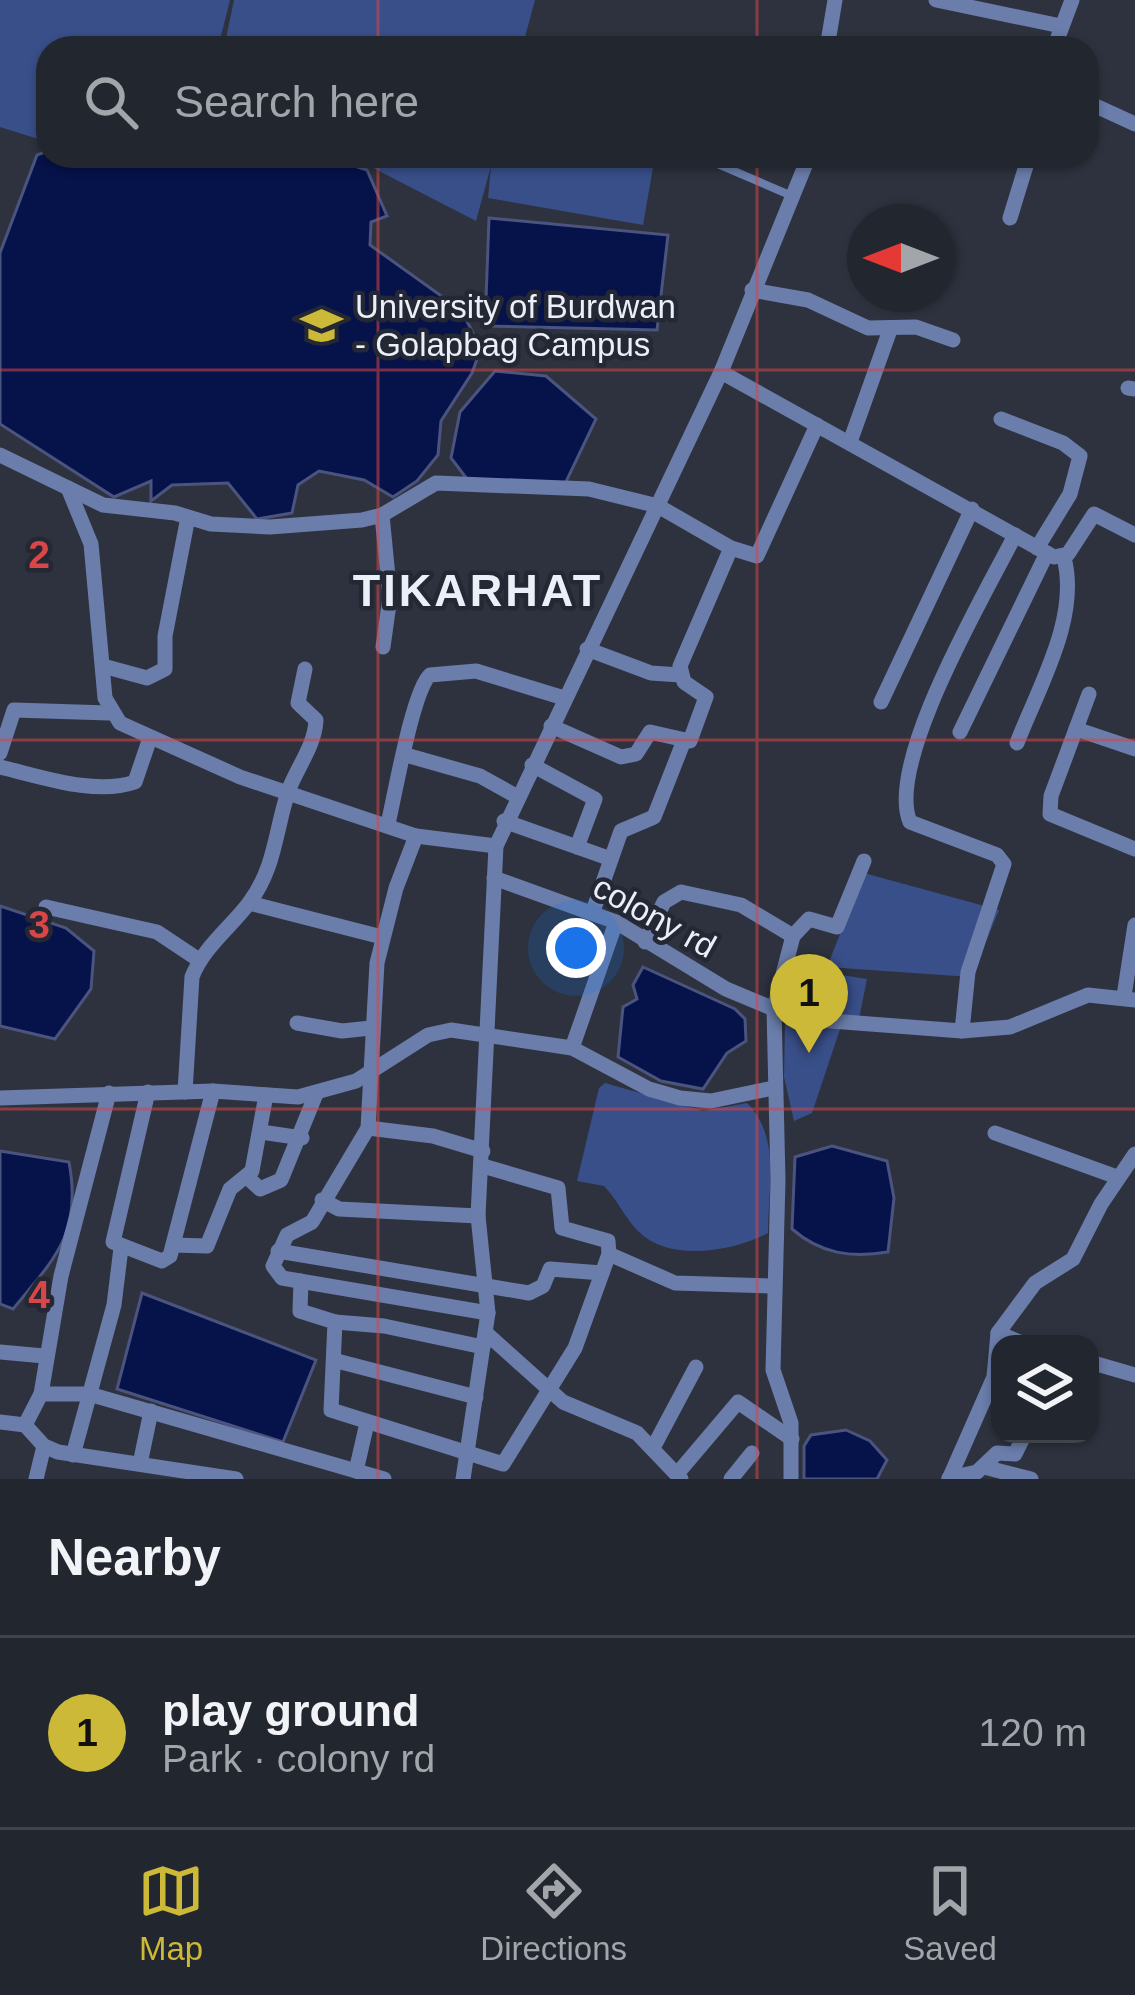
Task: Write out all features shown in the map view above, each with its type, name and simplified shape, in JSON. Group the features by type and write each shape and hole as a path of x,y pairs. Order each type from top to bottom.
{"street":[{"path":"829,36 835,0"},
{"path":"936,0 1061,26"},
{"path":"1058,36 1072,0"},
{"path":"1099,108 1135,124"},
{"path":"463,1479 488,1313 478,1216 496,846 722,372 805,168"},
{"path":"1010,218 1025,168"},
{"path":"752,290 808,299 850,322 890,330 916,327 953,340"},
{"path":"850,442 890,330"},
{"path":"722,372 1049,553 1068,586 1061,628 1016,743"},
{"path":"960,732 1049,553 1080,456 1064,443 1001,419"},
{"path":"0,455 103,505 270,526 382,515 436,483 589,489 658,506 748,556 764,550 817,425"},
{"path":"68,488 92,544 109,713"},
{"path":"881,702 972,509"},
{"path":"1049,553 1094,514 1135,535"},
{"path":"382,515 390,597 382,647"},
{"path":"103,667 147,678 162,674 188,517"},
{"path":"962,1030 968,972 1004,863 998,855 910,822 904,798 924,720 1015,535"},
{"path":"680,675 731,548"},
{"path":"586,649 651,673 680,675 706,697 695,736 683,742 654,817 627,824 593,911"},
{"path":"185,1092 190,994 199,960 249,903 270,869 288,793 314,737 316,720 298,703 305,669"},
{"path":"388,824 406,755 412,704 430,675 476,671 564,698"},
{"path":"1089,694 1051,796 1050,814 1135,849"},
{"path":"0,753 7,708 109,713 150,738 288,793 416,836 496,846"},
{"path":"551,725 621,757 636,754 650,732 683,742"},
{"path":"1076,729 1135,749"},
{"path":"0,767 122,786 135,782 150,738"},
{"path":"406,755 480,776 517,796"},
{"path":"532,765 595,799 577,847"},
{"path":"504,821 611,859"},
{"path":"416,836 382,937 371,1028 374,1069 368,1128 312,1222 295,1227 278,1251 276,1274 488,1313"},
{"path":"790,1479 792,1438 773,1370 778,1180 774,1009 794,936 809,919 837,927 864,861"},
{"name":"colony rd","path":"494,878 593,911 692,973 774,1009 884,1029 962,1030 1010,1027 1088,995 1130,998"},
{"path":"645,943 664,902 681,892 741,904 794,936"},
{"path":"249,903 382,937"},
{"path":"46,907 157,932 199,960"},
{"path":"572,1048 616,922"},
{"path":"1130,998 1135,925"},
{"path":"297,1023 342,1031 371,1028"},
{"path":"0,1098 213,1091 316,1094 374,1069 439,1030 572,1048 649,1089 680,1098 724,1100 773,1088"},
{"path":"148,1092 112,1232 113,1242 121,1248 162,1261 173,1245 213,1091"},
{"path":"25,1425 40,1394 44,1355 109,1093"},
{"path":"247,1177 260,1189 271,1188 302,1138 316,1094"},
{"path":"173,1245 207,1246 230,1190 247,1177 266,1095"},
{"path":"335,1322 332,1410 502,1464 510,1459 583,1332 609,1254 608,1241 597,1234 562,1228 558,1188 421,1134 368,1128"},
{"path":"261,1132 302,1138"},
{"path":"995,1133 1117,1177"},
{"path":"949,1479 994,1377 998,1333 1035,1283 1073,1259 1117,1177 1135,1154"},
{"path":"322,1200 340,1210 478,1216"},
{"path":"73,1455 114,1306 121,1248"},
{"path":"278,1251 422,1271 489,1288 538,1292 550,1269 602,1273"},
{"path":"609,1254 675,1282 772,1286"},
{"path":"301,1281 300,1310 335,1322 485,1340 547,1389 654,1446 679,1477 738,1402 792,1438"},
{"path":"998,1333 1003,1335"},
{"path":"0,1352 44,1355"},
{"path":"337,1361 476,1397"},
{"path":"1099,1365 1135,1376"},
{"path":"654,1446 696,1367"},
{"path":"40,1394 89,1394 384,1479"},
{"path":"140,1464 151,1411"},
{"path":"0,1422 25,1425 44,1446 73,1455 236,1479"},
{"path":"356,1472 367,1423"},
{"path":"949,1479 984,1467 997,1453 1015,1454 1020,1443"},
{"path":"36,1479 44,1446"},
{"path":"731,1479 752,1453"},
{"path":"984,1467 1031,1479"}],"lane":[{"path":"727,168 794,197"}],"shaded area":[{"path":"0,0 230,0 221,36 36,36 36,138 0,127"},
{"path":"234,0 535,0 525,36 226,36"},
{"path":"36,158 36,168 361,168 367,170 387,216 371,222 370,245 461,310 481,348 472,373 441,421 438,455 417,481 393,497 364,480 319,471 298,485 292,513 257,519 228,483 172,485 151,501 151,481 114,497 0,424 0,253"},
{"path":"373,168 490,168 476,221"},
{"path":"491,168 653,168 643,225 488,198"},
{"path":"489,218 668,235 657,330 485,326"},
{"path":"495,371 546,376 596,419 564,486 467,479 451,458 460,412"},
{"path":"864,873 999,910 971,977 827,967"},
{"path":"0,906 66,928 94,951 91,989 55,1039 0,1026"},
{"path":"643,967 735,1009 745,1019 746,1041 727,1053 703,1089 661,1081 618,1057 623,1007 637,999 633,985"},
{"path":"786,969 867,979 859,1019 778,1007"},
{"path":"785,1024 840,1029 812,1113 794,1121 784,1077"},
{"path":"605,1083 703,1111 747,1103 769,1147 768,1233 721,1249 668,1248 639,1232 604,1186 577,1181 599,1088"},
{"path":"832,1146 887,1161 894,1198 888,1252 837,1252 792,1229 795,1157"},
{"path":"0,1151 69,1162 72,1187 72,1208 62,1243 13,1309 0,1304"},
{"path":"142,1293 316,1360 283,1442 117,1389"},
{"path":"846,1430 870,1441 887,1460 877,1479 804,1479 804,1446 811,1435"}],"place":[{"name":"University of Burdwan - Golapbag Campus","path":"321,325"},
{"name":"play ground","path":"809,1053"}],"district":[{"name":"TIKARHAT","path":"478,590"}]}
